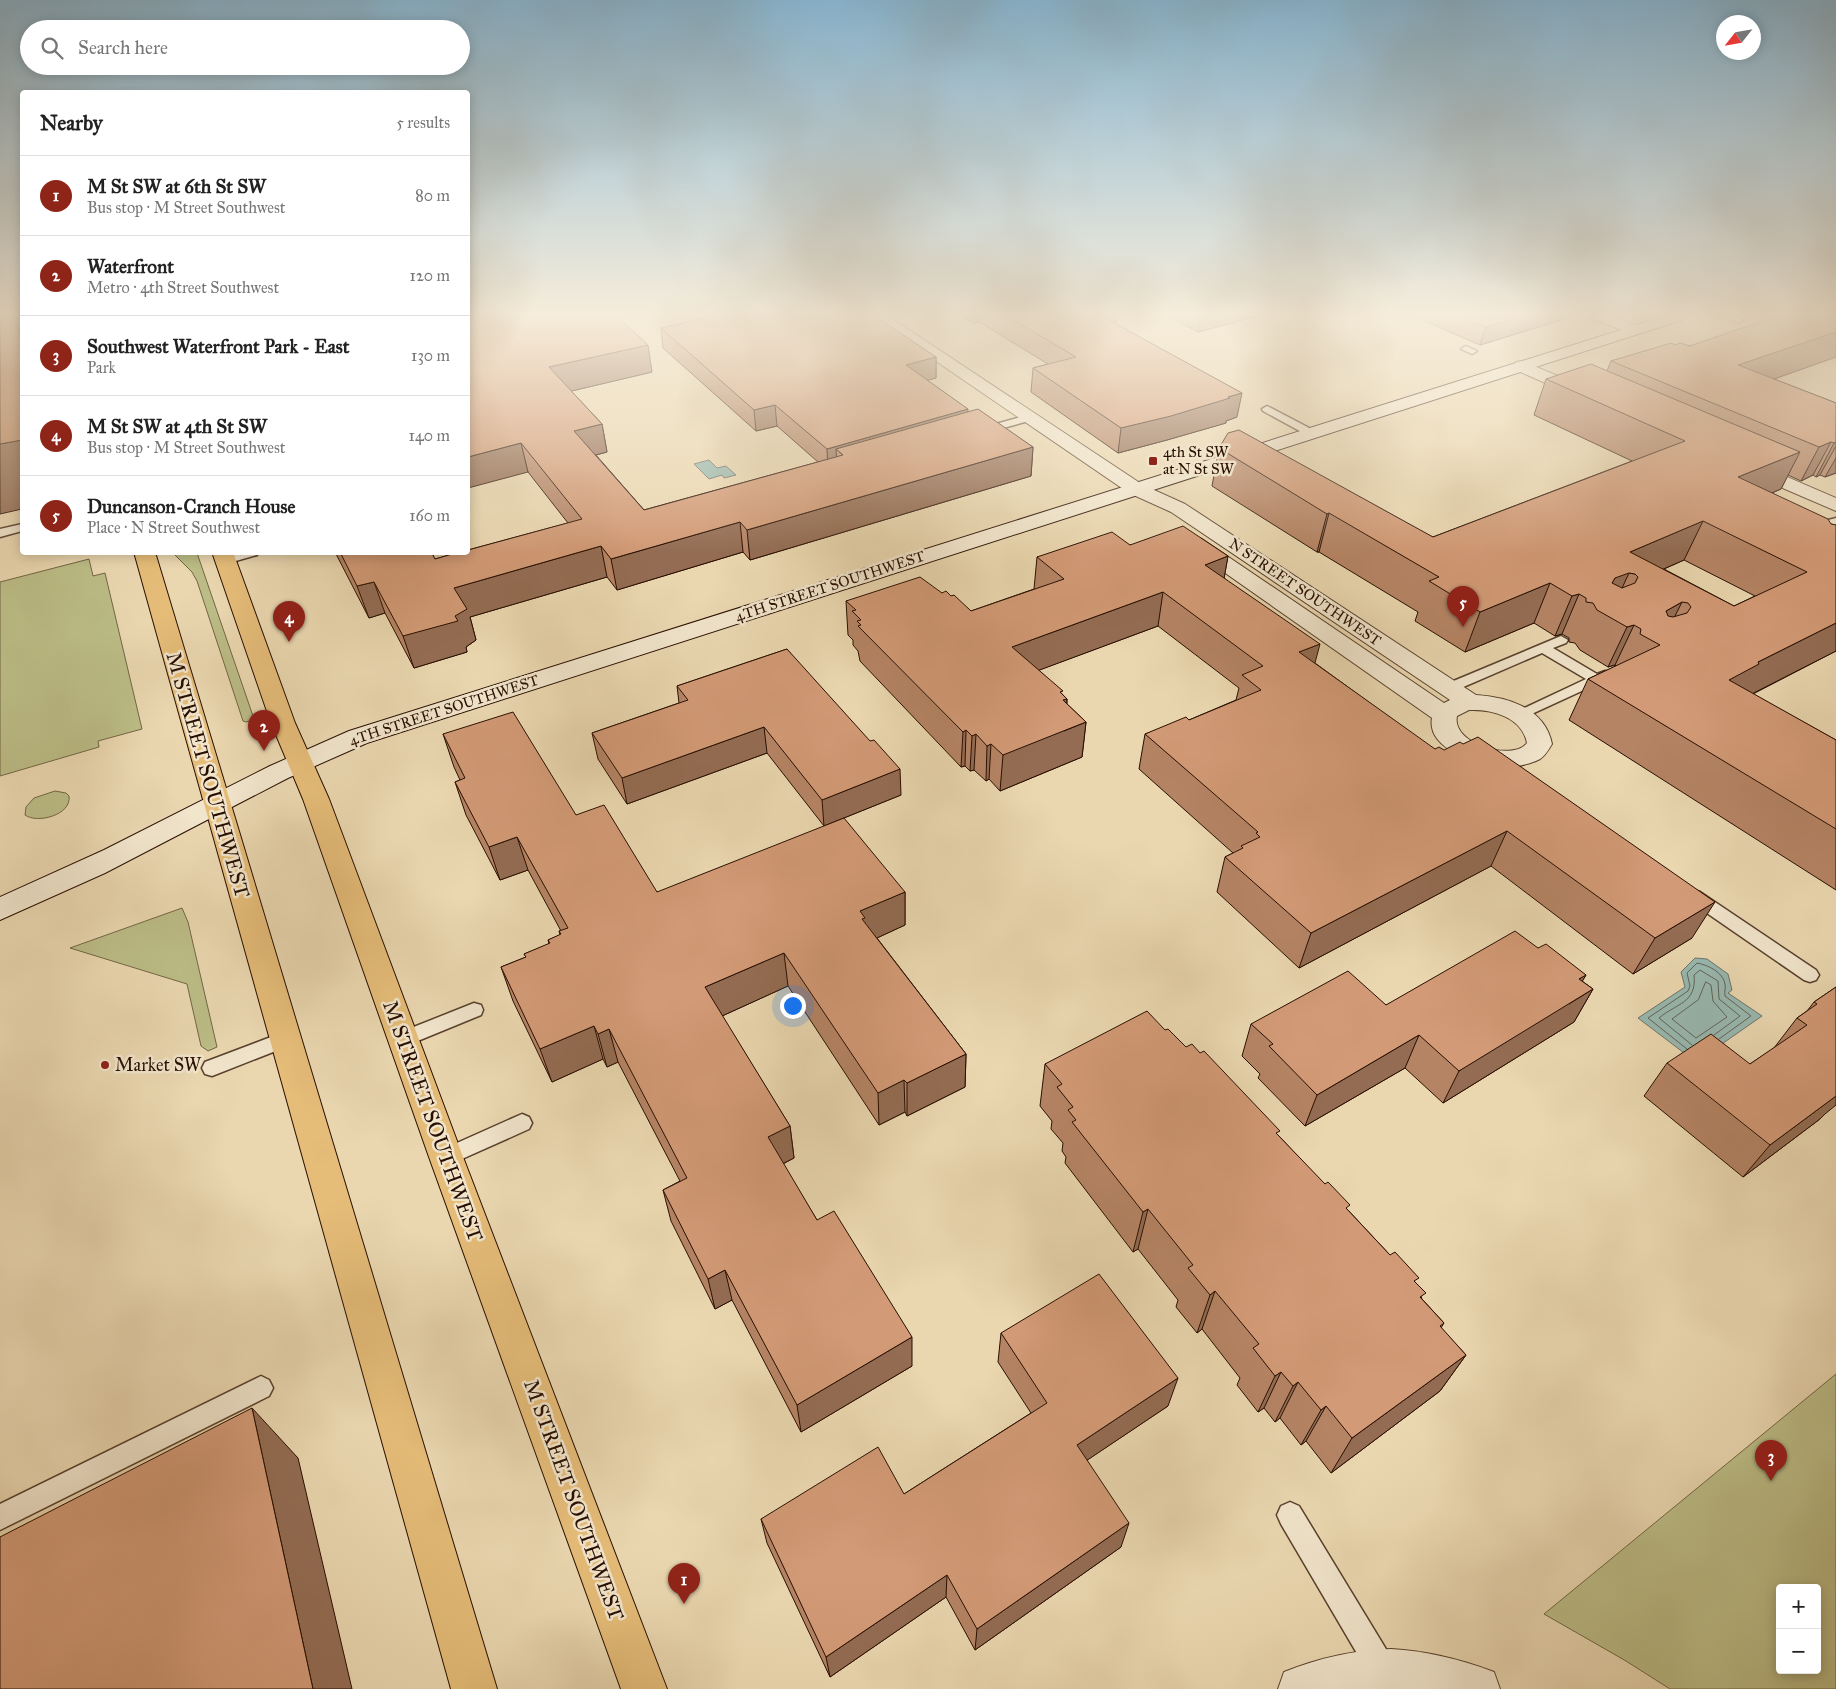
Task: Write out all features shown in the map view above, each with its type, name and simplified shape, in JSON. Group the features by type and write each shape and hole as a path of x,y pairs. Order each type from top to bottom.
{"main road":[{"name":"M STREET SOUTHWEST","path":"145,555 284,1040 474,1689"},
{"name":"M STREET SOUTHWEST","path":"224,556 283,723 316,799 446,1157 644,1689"}],"street":[{"name":"N STREET SOUTHWEST","path":"994,395 1136,489 1178,508 1470,702 1493,704 1521,715 1532,724 1538,733 1539,742 1535,750 1526,756 1520,766 1467,750 1455,742 1447,732 1444,723 1445,715 1155,515 1136,489"},
{"name":"4TH STREET SOUTHWEST","path":"0,909 69,879 143,843 300,761 358,737 1431,395"},
{"path":"1587,395 1603,402"},
{"path":"1738,461 1836,505"},
{"path":"1445,715 1452,708 1470,702"},
{"path":"1301,1689 1361,1674 1384,1673 1426,1676 1477,1689"}],"lane":[{"path":"1268,409 1311,433"},
{"path":"975,433 1028,418"},
{"path":"1799,534 1813,527 1836,522"},
{"path":"0,533 20,528"},
{"path":"1449,688 1561,640"},
{"path":"1543,648 1596,679"},
{"path":"1521,715 1614,671"},
{"path":"1683,888 1810,975"},
{"path":"403,1039 474,1010"},
{"path":"212,1068 284,1040"},
{"path":"446,1157 522,1123"},
{"path":"0,1517 261,1388"},
{"path":"1290,1515 1384,1673"}],"green space":[{"path":"175,555 198,555 253,716 250,721 243,721 197,581 192,572"},
{"path":"89,559 93,576 105,573 142,729 98,741 99,747 0,776 0,582"},
{"path":"55,791 66,793 69,796 68,803 60,813 45,818 30,818 25,815 26,807 34,798"},
{"path":"182,908 188,922 217,1047 208,1051 201,1046 187,984 70,948"},
{"path":"1836,1374 1836,1689 1670,1689 1626,1661 1544,1614"}],"water":[{"path":"709,460 717,468 726,466 736,475 724,478 722,475 709,479 694,464"},
{"path":"1695,958 1707,959 1728,974 1732,990 1728,993 1762,1016 1696,1062 1638,1018 1685,987 1681,972"}],"building":[{"path":"0,395 20,395 20,440 0,444"},
{"path":"470,395 575,395 602,424 574,431 644,510 843,455 836,449 978,409 1033,447 747,530 740,522 611,559 601,546 454,588 467,609 455,616 458,621 403,636 374,582 357,586 342,555 433,555 435,559 449,555 470,555 470,549 582,519 521,443 470,456"},
{"path":"737,395 948,395 968,409 827,449 775,405 754,410"},
{"path":"1072,395 1236,395 1171,416 1121,428"},
{"path":"1581,395 1664,395 1800,452 1738,477 1828,519 1831,524 1836,525 1836,623 1758,662 1759,664 1729,680 1836,740 1836,829 1588,679 1660,645 1640,634 1641,629 1634,625 1627,627 1597,610 1593,603 1586,602 1586,598 1579,594 1572,596 1550,583 1480,612 1429,581 1439,577 1329,513 1327,514 1219,448 1228,433 1239,430 1433,537 1685,441","holes":["1703,521 1807,572 1734,606 1630,552","1629,573 1635,574 1638,577 1635,583 1622,588 1612,583 1615,578","1682,602 1688,603 1691,607 1687,613 1673,617 1668,616 1666,611"]},
{"path":"1693,395 1815,395 1836,403 1836,442 1819,447"},
{"path":"1183,526 1228,556 1205,565 1320,644 1299,652 1435,749 1439,747 1444,750 1460,742 1463,744 1478,737 1715,902 1655,938 1507,831 1311,933 1225,857 1243,848 1241,846 1260,837 1256,833 1258,832 1145,734 1186,717 1189,720 1261,690 1242,675 1263,666 1163,592 1012,647 1063,691 1060,692 1067,699 1063,700 1086,722 1003,755 991,744 987,746 976,734 972,736 966,730 963,732 858,626 861,625 857,621 861,620 852,611 856,610 846,601 920,577 942,593 946,591 951,596 954,595 971,611 1064,579 1037,557 1112,532 1130,545"},
{"path":"787,649 870,741 874,740 900,769 822,800 764,727 622,778 592,733 688,700 677,686"},
{"path":"513,712 576,815 604,805 657,892 844,818 905,892 860,911 865,918 862,919 966,1054 907,1083 904,1080 878,1093 784,953 705,987 790,1126 768,1137 817,1220 834,1211 912,1337 797,1405 725,1270 708,1279 663,1190 687,1178 609,1029 598,1034 594,1026 540,1049 501,967 526,957 524,954 550,943 548,940 561,934 559,931 568,928 517,837 489,847 455,782 465,778 443,734"},
{"path":"1515,931 1538,948 1546,944 1586,975 1579,979 1593,989 1459,1071 1419,1035 1317,1095 1269,1046 1273,1044 1251,1024 1348,971 1386,1005"},
{"path":"1836,987 1836,1096 1770,1145 1667,1063 1711,1034 1750,1064 1807,1025 1797,1018 1817,1004 1814,1002"},
{"path":"1147,1011 1165,1030 1168,1029 1186,1047 1192,1044 1200,1053 1204,1051 1280,1131 1276,1133 1325,1184 1328,1182 1350,1205 1346,1208 1390,1255 1395,1252 1419,1278 1414,1281 1426,1293 1420,1297 1444,1323 1440,1326 1466,1355 1352,1438 1326,1406 1321,1410 1298,1382 1293,1386 1281,1372 1275,1376 1253,1348 1259,1344 1215,1291 1210,1295 1188,1268 1193,1265 1148,1209 1143,1212 1072,1122 1076,1120 1068,1110 1073,1107 1057,1087 1062,1084 1045,1064"},
{"path":"1099,1274 1178,1378 1077,1445 1129,1523 977,1629 947,1575 826,1657 761,1519 878,1447 904,1494 1047,1403 1001,1333"},
{"path":"252,1408 313,1689 0,1689 0,1537"}],"place":[{"name":"4th St SW at N St SW","path":"1153,461"},
{"name":"Duncanson-Cranch House","path":"1463,627"},
{"name":"M St SW at 4th St SW","path":"289,642"},
{"name":"Waterfront","path":"264,751"},
{"name":"Market SW","path":"105,1065"},
{"name":"Southwest Waterfront Park - East","path":"1771,1481"},
{"name":"M St SW at 6th St SW","path":"684,1604"}]}
